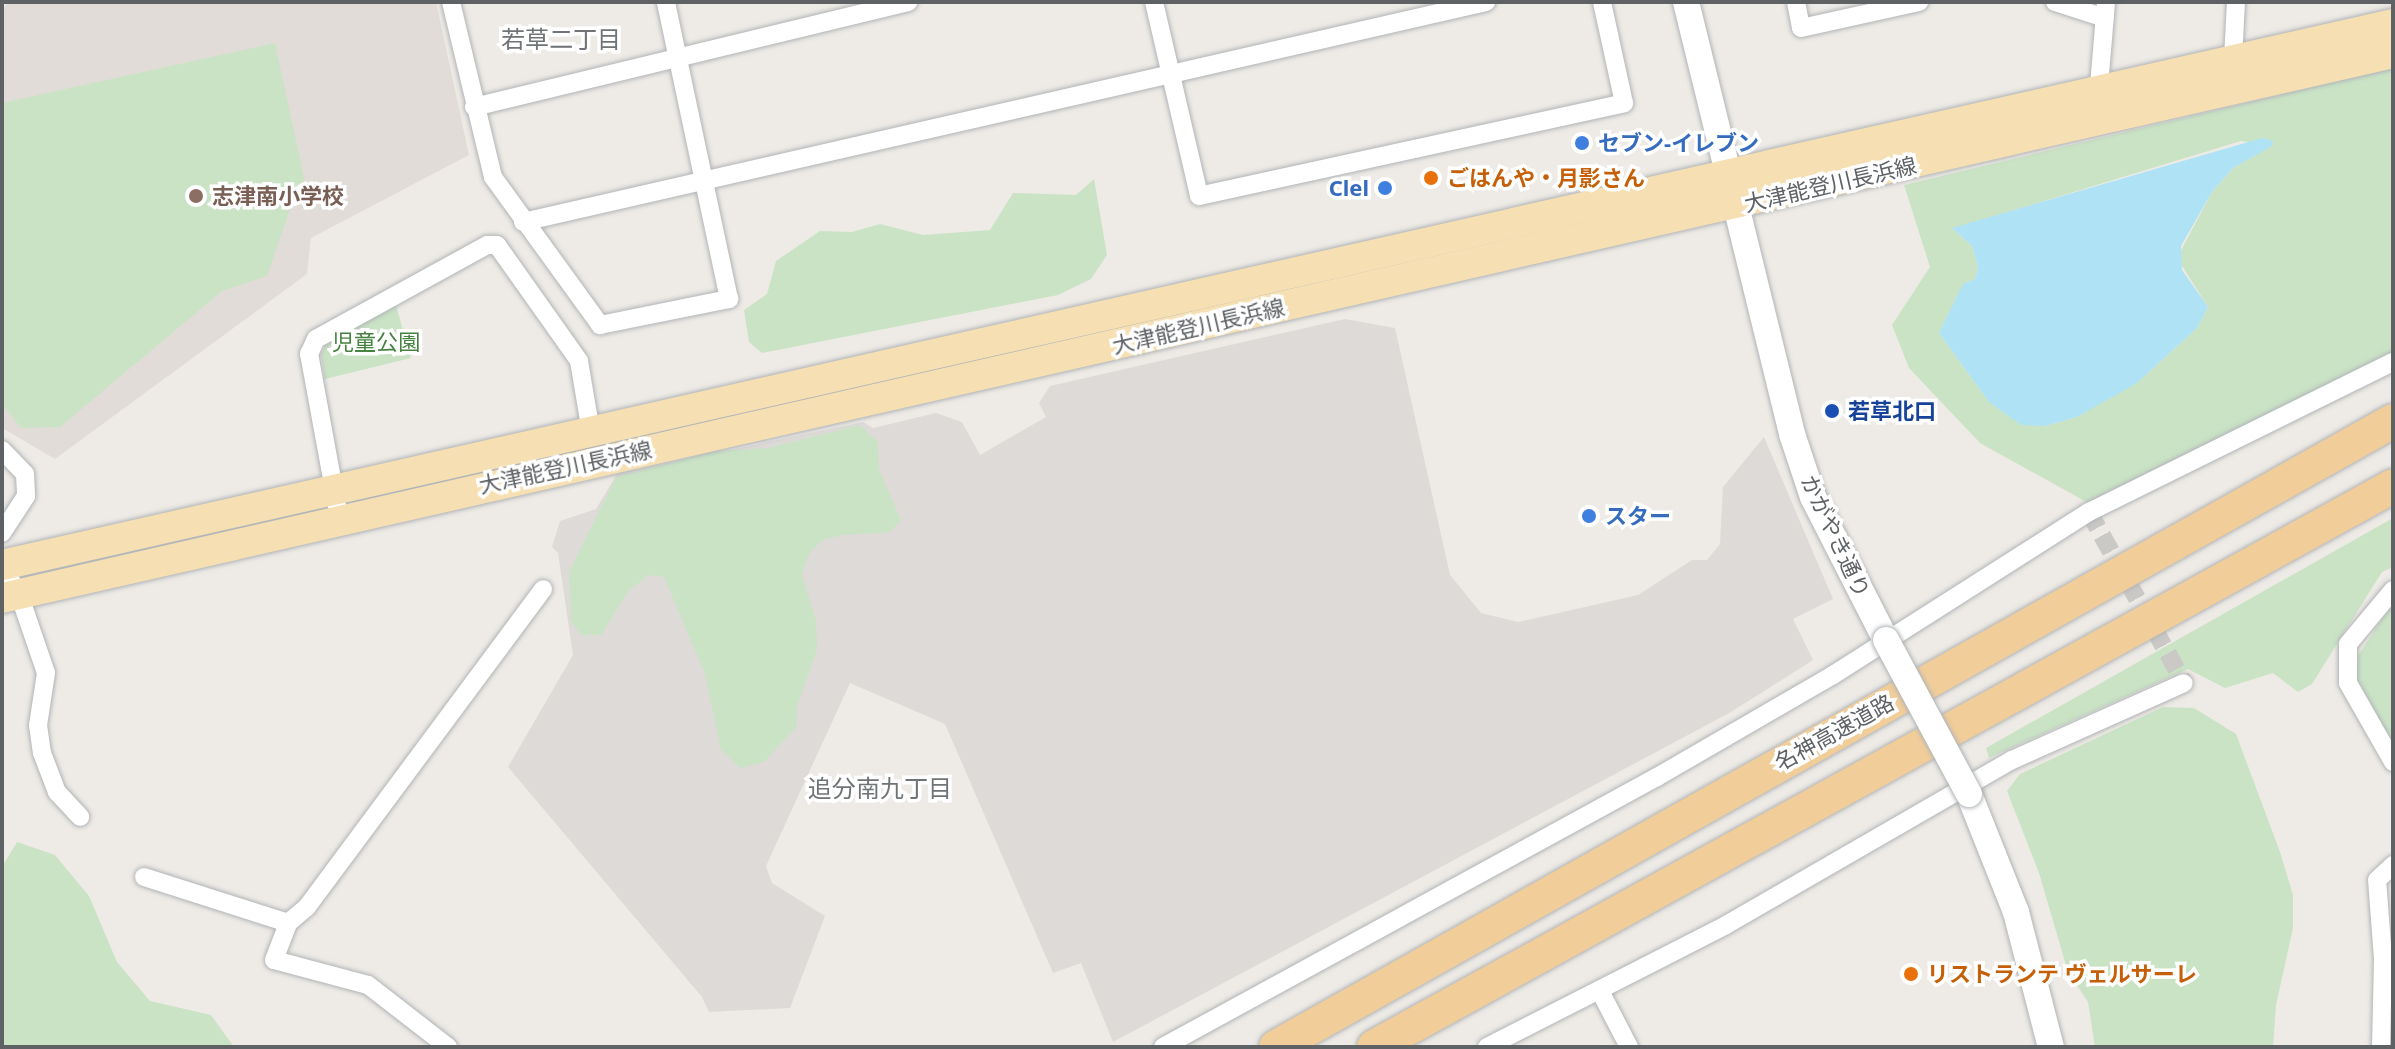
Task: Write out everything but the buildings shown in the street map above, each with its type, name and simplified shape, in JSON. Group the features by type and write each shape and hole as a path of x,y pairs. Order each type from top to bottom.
{"highway":[{"name":"名神高速道路","path":"1276,1047 2393,421"},
{"path":"1374,1047 2393,486"}],"main road":[{"name":"大津能登川長浜線","path":"10,596 591,432 2099,86 2393,24"},
{"name":"大津能登川長浜線","path":"2,565 336,503 1732,205 2393,53"}],"street":[{"path":"451,2 493,177 600,325 729,299 706,176 666,2"},
{"path":"474,107 678,54 909,2"},
{"path":"1154,2 1199,196 1624,103 1602,2"},
{"path":"523,222 706,176 1486,2"},
{"name":"かがやき通り","path":"1686,2 1732,205 1813,497 1969,794 2016,912 2051,1047"},
{"path":"1796,2 1801,28 1919,2"},
{"path":"2055,2 2106,10 2099,86"},
{"path":"2233,59 2236,2"},
{"path":"336,503 309,354 316,339 487,245 497,245 579,361 591,432"},
{"path":"1163,1047 1671,769 1833,675 2089,512 2393,362"},
{"path":"2,450 25,474 26,496 2,533"},
{"path":"2,565 10,596 46,673 38,725 42,753 57,792 80,817"},
{"path":"448,1047 368,985 274,960 288,923 307,907 543,589"},
{"path":"2393,590 2348,644 2348,683 2393,762"},
{"path":"1487,1047 1600,991 1833,866 2012,760 2184,683"},
{"path":"2381,1047 2383,959 2377,880 2393,865"},
{"path":"144,877 288,923"},
{"path":"1600,991 1629,1047"}],"shaded area":[{"name":"志津南小学校","path":"7,2 436,2 469,155 311,238 307,274 55,459 2,428 2,13"},
{"path":"1345,319 1395,328 1450,575 1481,613 1518,622 1638,595 1692,560 1707,560 1720,544 1723,487 1764,437 1833,599 1793,619 1813,660 1731,712 1113,1042 1081,963 1053,973 945,724 850,683 766,866 772,883 825,916 790,1008 709,1012 702,997 508,767 573,655 558,553 552,547 560,521 596,509 617,474 863,422 873,428 936,413 962,422 980,455 1046,417 1039,403 1050,386"}],"green space":[{"path":"275,43 308,197 293,200 267,276 222,291 60,427 21,428 2,403 2,103"},
{"path":"2393,68 2393,353 2090,504 1980,443 1909,368 1892,325 1930,267 1904,185","holes":["2241,141 2271,146 2233,168 2212,192 2177,258 2208,307 2197,328 2151,370 2077,417 2045,426 1989,402 1939,333 1963,285 1975,279 1978,267 1972,246 1953,229"]},
{"path":"1094,179 1107,255 1091,279 1058,295 762,353 749,342 744,310 767,294 776,261 820,231 852,232 880,224 923,235 990,230 1013,193 1076,195"},
{"name":"児童公園","path":"395,302 411,358 325,379 321,355 328,340"},
{"path":"860,425 878,442 879,469 901,520 890,532 842,535 823,540 810,552 802,574 816,621 817,649 797,706 796,727 764,762 740,768 721,750 705,674 664,577 648,575 627,593 601,635 581,635 571,621 569,572 616,477 715,451 768,448"},
{"path":"2393,518 2393,567 2382,572 2312,684 2298,692 2273,673 2225,688 2188,669 1989,758 1986,748"},
{"path":"2393,602 2393,745 2354,673 2354,662"},
{"path":"2163,707 2194,708 2236,734 2280,852 2293,895 2293,928 2276,1005 2273,1047 2095,1047 2088,1002 2068,972 2039,873 2007,791 2020,774"},
{"path":"17,842 55,855 89,896 117,962 150,1001 211,1015 234,1047 2,1047 2,867"}],"water":[{"path":"2262,138 2273,141 2272,146 2233,168 2212,192 2181,246 2182,270 2208,307 2197,328 2137,383 2077,417 2045,426 2021,425 1989,402 1939,333 1963,284 1975,279 1978,267 1972,246 1952,228"}],"tunnel":[{"path":"2089,512 2184,683"}],"place":[{"name":"セブン-イレブン","path":"1582,143"},
{"name":"ごはんや・月影さん","path":"1431,178"},
{"name":"Clel","path":"1385,188"},
{"name":"志津南小学校","path":"196,196"},
{"name":"若草北口","path":"1832,411"},
{"name":"スター","path":"1589,516"},
{"name":"リストランテ ヴェルサーレ","path":"1911,974"}],"district":[{"name":"若草二丁目","path":"561,39"},
{"name":"追分南九丁目","path":"880,788"}]}
